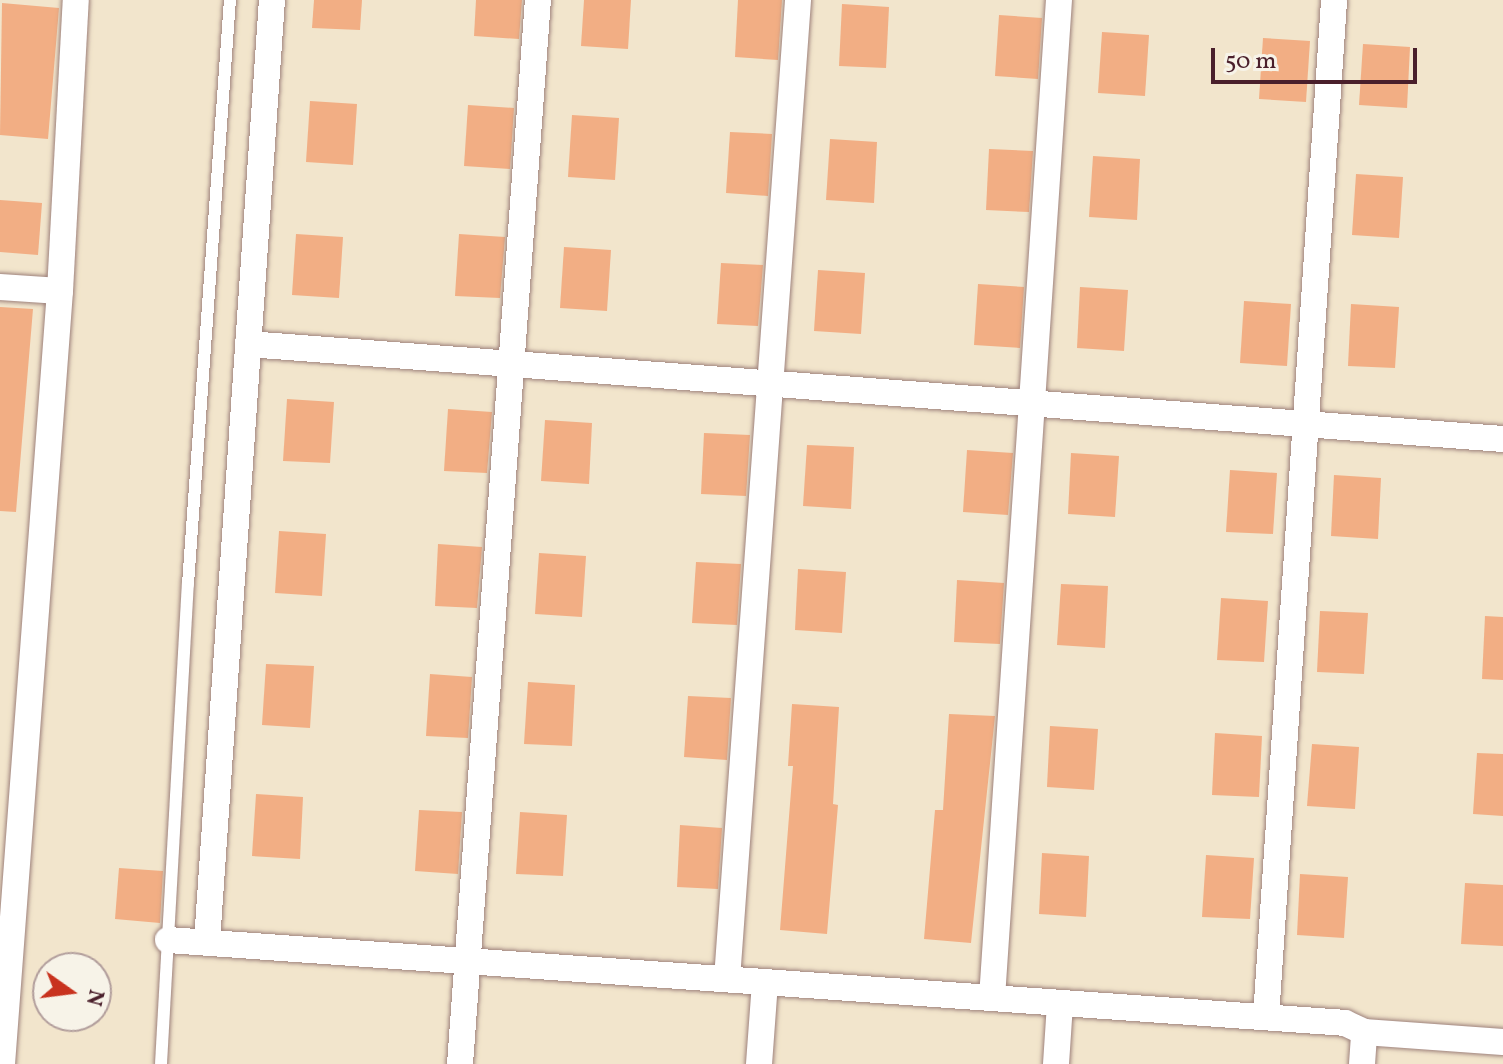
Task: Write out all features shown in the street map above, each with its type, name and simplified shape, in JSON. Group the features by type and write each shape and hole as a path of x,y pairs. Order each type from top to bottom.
{"street":[{"path":"2,1064 8,834 60,291 76,0"},
{"path":"207,941 272,0"},
{"path":"460,1064 538,0"},
{"path":"727,979 798,0"},
{"path":"992,998 1059,0"},
{"path":"1266,1017 1334,0"},
{"path":"0,287 60,291"},
{"path":"248,344 1503,439"},
{"path":"168,940 1345,1023 1364,1032 1503,1042"},
{"path":"759,1064 765,982"},
{"path":"1056,1064 1060,1003"},
{"path":"1362,1064 1364,1032"}],"lane":[{"path":"161,1064 230,0"}],"building":[{"path":"314,0 362,0 360,30 312,28"},
{"path":"476,0 522,0 519,39 474,36"},
{"path":"584,0 631,0 628,49 581,46"},
{"path":"738,0 782,0 778,60 735,57"},
{"path":"2,3 59,8 48,139 0,135"},
{"path":"842,4 889,7 886,68 839,66"},
{"path":"999,15 1042,18 1038,79 995,76"},
{"path":"1102,32 1149,35 1145,96 1098,93"},
{"path":"1263,38 1310,41 1306,102 1259,99"},
{"path":"1363,44 1410,47 1407,108 1359,105"},
{"path":"310,101 357,104 353,165 306,162"},
{"path":"468,105 514,108 510,169 464,166"},
{"path":"572,115 619,118 615,180 568,177"},
{"path":"730,132 772,134 768,196 726,193"},
{"path":"830,139 877,142 874,203 826,200"},
{"path":"989,149 1033,151 1029,212 986,210"},
{"path":"1093,156 1140,159 1137,220 1089,217"},
{"path":"1356,174 1403,177 1399,238 1352,235"},
{"path":"0,200 42,203 38,255 0,252"},
{"path":"296,234 343,237 339,298 292,295"},
{"path":"459,234 505,237 500,298 455,296"},
{"path":"564,247 611,250 607,311 560,308"},
{"path":"721,263 763,265 758,326 717,324"},
{"path":"818,270 865,273 861,334 814,331"},
{"path":"978,284 1024,287 1020,348 974,345"},
{"path":"1080,287 1128,290 1124,351 1077,348"},
{"path":"1244,301 1291,304 1287,366 1240,363"},
{"path":"1351,304 1399,307 1395,368 1348,366"},
{"path":"0,307 33,309 16,512 0,511"},
{"path":"287,399 334,402 330,463 283,461"},
{"path":"448,409 492,412 487,473 444,471"},
{"path":"545,420 592,423 589,484 541,481"},
{"path":"704,433 750,435 746,496 701,494"},
{"path":"807,445 854,447 851,509 803,506"},
{"path":"967,450 1013,453 1008,515 963,512"},
{"path":"1071,453 1119,456 1115,517 1068,514"},
{"path":"1230,470 1277,473 1273,534 1226,532"},
{"path":"1334,475 1381,478 1378,539 1331,536"},
{"path":"279,531 326,534 322,596 275,593"},
{"path":"438,544 482,547 477,608 435,606"},
{"path":"539,553 586,556 582,617 535,614"},
{"path":"696,562 741,564 737,625 692,623"},
{"path":"798,569 846,572 842,633 795,630"},
{"path":"957,580 1004,583 1000,644 954,642"},
{"path":"1061,584 1108,586 1105,648 1057,645"},
{"path":"1221,598 1268,601 1264,662 1217,660"},
{"path":"1320,611 1368,613 1364,674 1317,672"},
{"path":"1485,616 1503,617 1503,680 1482,679"},
{"path":"266,664 314,666 310,728 262,725"},
{"path":"430,674 472,677 468,738 426,736"},
{"path":"528,682 575,685 572,746 524,744"},
{"path":"688,696 731,698 727,760 684,757"},
{"path":"792,704 839,707 833,804 838,805 827,934 780,930 793,766 788,766"},
{"path":"949,714 995,716 971,943 924,939 935,810 943,810"},
{"path":"1050,726 1098,729 1094,790 1047,787"},
{"path":"1215,733 1262,736 1259,797 1212,795"},
{"path":"1312,744 1359,747 1355,809 1307,806"},
{"path":"1477,753 1503,754 1503,816 1473,814"},
{"path":"256,794 303,797 300,859 252,856"},
{"path":"419,810 462,812 458,874 415,871"},
{"path":"520,812 567,815 563,876 516,874"},
{"path":"680,825 722,828 718,889 677,887"},
{"path":"1042,853 1089,856 1086,917 1039,914"},
{"path":"1206,855 1254,858 1250,919 1202,917"},
{"path":"119,868 163,871 160,923 115,919"},
{"path":"1300,874 1348,877 1344,938 1297,935"},
{"path":"1465,883 1503,885 1503,946 1461,944"}]}
